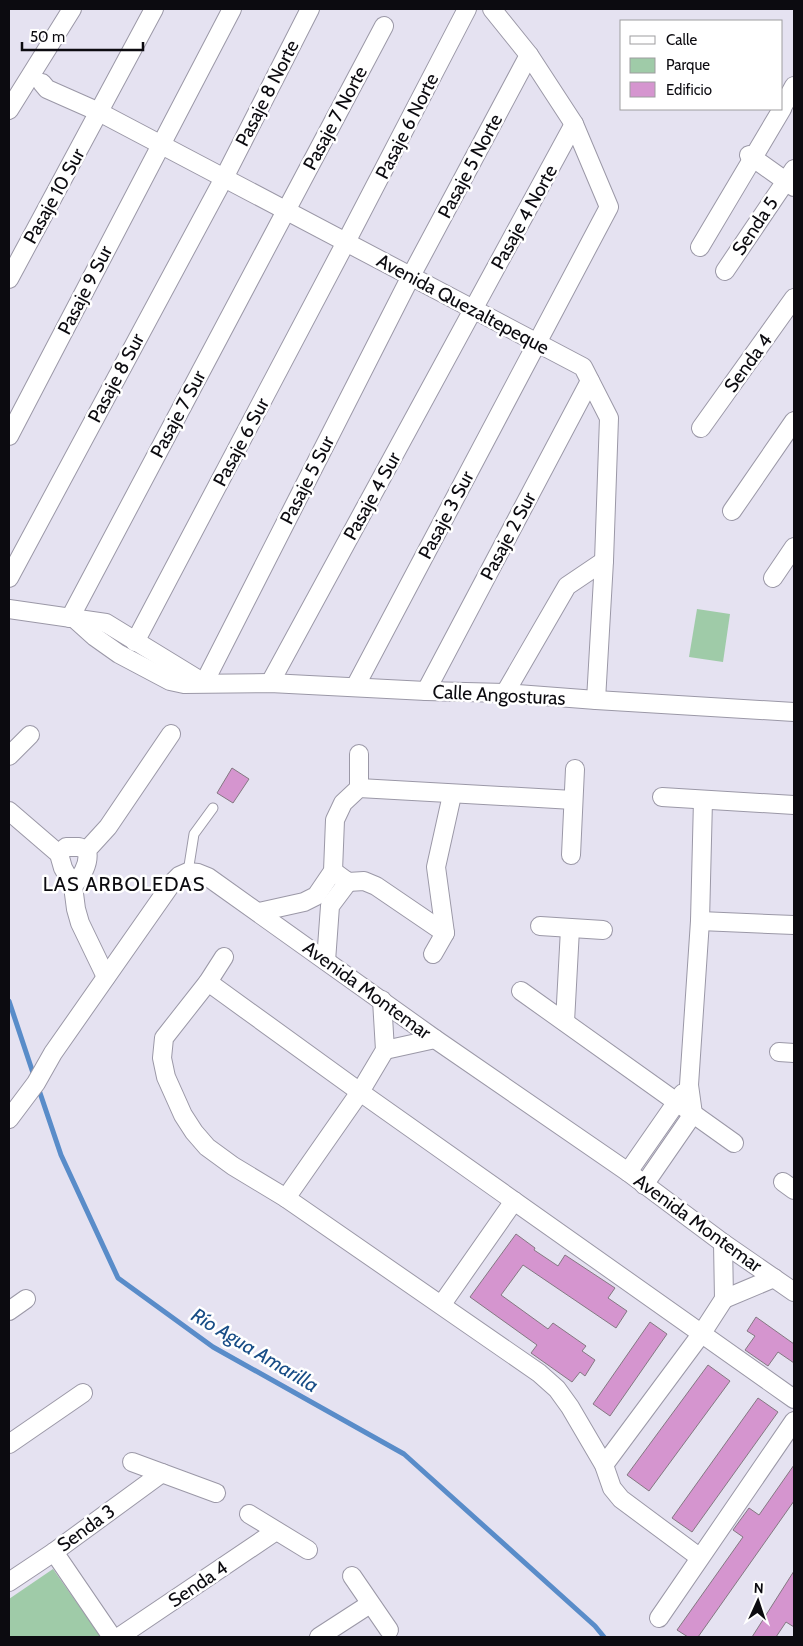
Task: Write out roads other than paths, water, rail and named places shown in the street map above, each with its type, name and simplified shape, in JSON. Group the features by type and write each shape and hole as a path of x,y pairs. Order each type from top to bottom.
{"street":[{"path":"9,110 72,9"},
{"name":"Pasaje 10 Sur","path":"9,279 154,9"},
{"name":"Pasaje 9 Sur","path":"9,436 232,9"},
{"name":"Pasaje 8 Norte","path":"224,178 310,9"},
{"name":"Pasaje 6 Norte","path":"346,242 467,9"},
{"path":"492,9 529,55 574,124"},
{"name":"Pasaje 7 Norte","path":"286,211 384,26"},
{"name":"Pasaje 5 Norte","path":"411,276 529,55"},
{"name":"Avenida Quezaltepeque","path":"42,83 47,88 100,112 583,367 609,418 604,561 596,700"},
{"path":"783,107 794,86"},
{"path":"700,247 751,157 781,110"},
{"name":"Pasaje 3 Sur","path":"355,687 609,207 574,124"},
{"name":"Pasaje 4 Norte","path":"473,309 574,124"},
{"path":"751,157 791,179"},
{"name":"Pasaje 8 Sur","path":"9,578 224,178"},
{"name":"Senda 5","path":"725,271 791,179"},
{"name":"Pasaje 7 Sur","path":"72,618 286,211"},
{"name":"Pasaje 6 Sur","path":"135,642 346,242"},
{"name":"Pasaje 5 Sur","path":"204,683 411,276"},
{"name":"Senda 4","path":"701,428 794,298"},
{"name":"Pasaje 4 Sur","path":"270,683 473,309"},
{"name":"Pasaje 2 Sur","path":"426,691 590,381"},
{"path":"732,511 794,421"},
{"path":"773,578 794,547"},
{"path":"505,693 567,586 604,561"},
{"path":"9,609 106,623 204,683"},
{"name":"Calle Angosturas","path":"72,618 119,654 170,682 184,684 270,683 505,693 794,712"},
{"path":"73,886 80,878 88,855 87,850 108,827 171,734"},
{"path":"9,756 30,735"},
{"path":"259,912 299,903 316,896 333,871 335,820 343,803 359,788 359,754"},
{"path":"572,855 575,769"},
{"path":"359,788 452,795 573,800"},
{"path":"433,954 445,933 436,867 452,795"},
{"path":"662,797 794,805"},
{"path":"644,1185 693,1114 689,1085 700,921 703,800"},
{"path":"9,811 59,854 62,868 73,886 80,923 106,976"},
{"path":"59,854 66,847 79,847 87,850"},
{"path":"333,871 348,882 364,881 376,886 445,933"},
{"path":"9,1119 36,1083 53,1053 172,883 179,876 188,872"},
{"name":"Avenida Montemar","path":"188,872 208,877 259,912 435,1039 628,1172 794,1292"},
{"path":"326,961 330,906 348,882"},
{"path":"299,903 318,913 328,925"},
{"path":"700,921 794,925"},
{"path":"540,926 603,930"},
{"path":"565,1022 570,929"},
{"path":"224,957 208,982 164,1038 162,1058 166,1077 183,1115 207,1147 442,1304 532,1368 557,1389 570,1407 604,1465 612,1488 621,1499 699,1558"},
{"path":"208,982 794,1399"},
{"path":"521,991 734,1143"},
{"path":"286,1198 360,1092 386,1050 382,1000"},
{"path":"386,1050 435,1039"},
{"path":"628,1172 689,1085"},
{"path":"442,1304 514,1201"},
{"path":"724,1243 724,1300"},
{"path":"604,1465 702,1333 724,1300 774,1278"},
{"path":"9,1311 26,1299"},
{"path":"9,1444 83,1393"},
{"path":"658,1618 794,1421"},
{"path":"132,1462 216,1493"},
{"name":"Senda 3","path":"9,1582 54,1552 162,1473"},
{"path":"249,1514 308,1550"},
{"name":"Senda 4","path":"119,1637 276,1531"},
{"path":"54,1552 112,1637"},
{"path":"352,1576 389,1630"},
{"path":"319,1637 370,1604"}],"lane":[{"path":"188,872 194,834 213,808"}],"waterway":[{"name":"Río Agua Amarilla","path":"9,1001 34,1076"},
{"name":"Río Agua Amarilla","path":"38,1087 61,1155 118,1278 213,1347 404,1454 595,1626 604,1637"}],"district":[{"name":"LAS ARBOLEDAS","path":"124,884"}]}
